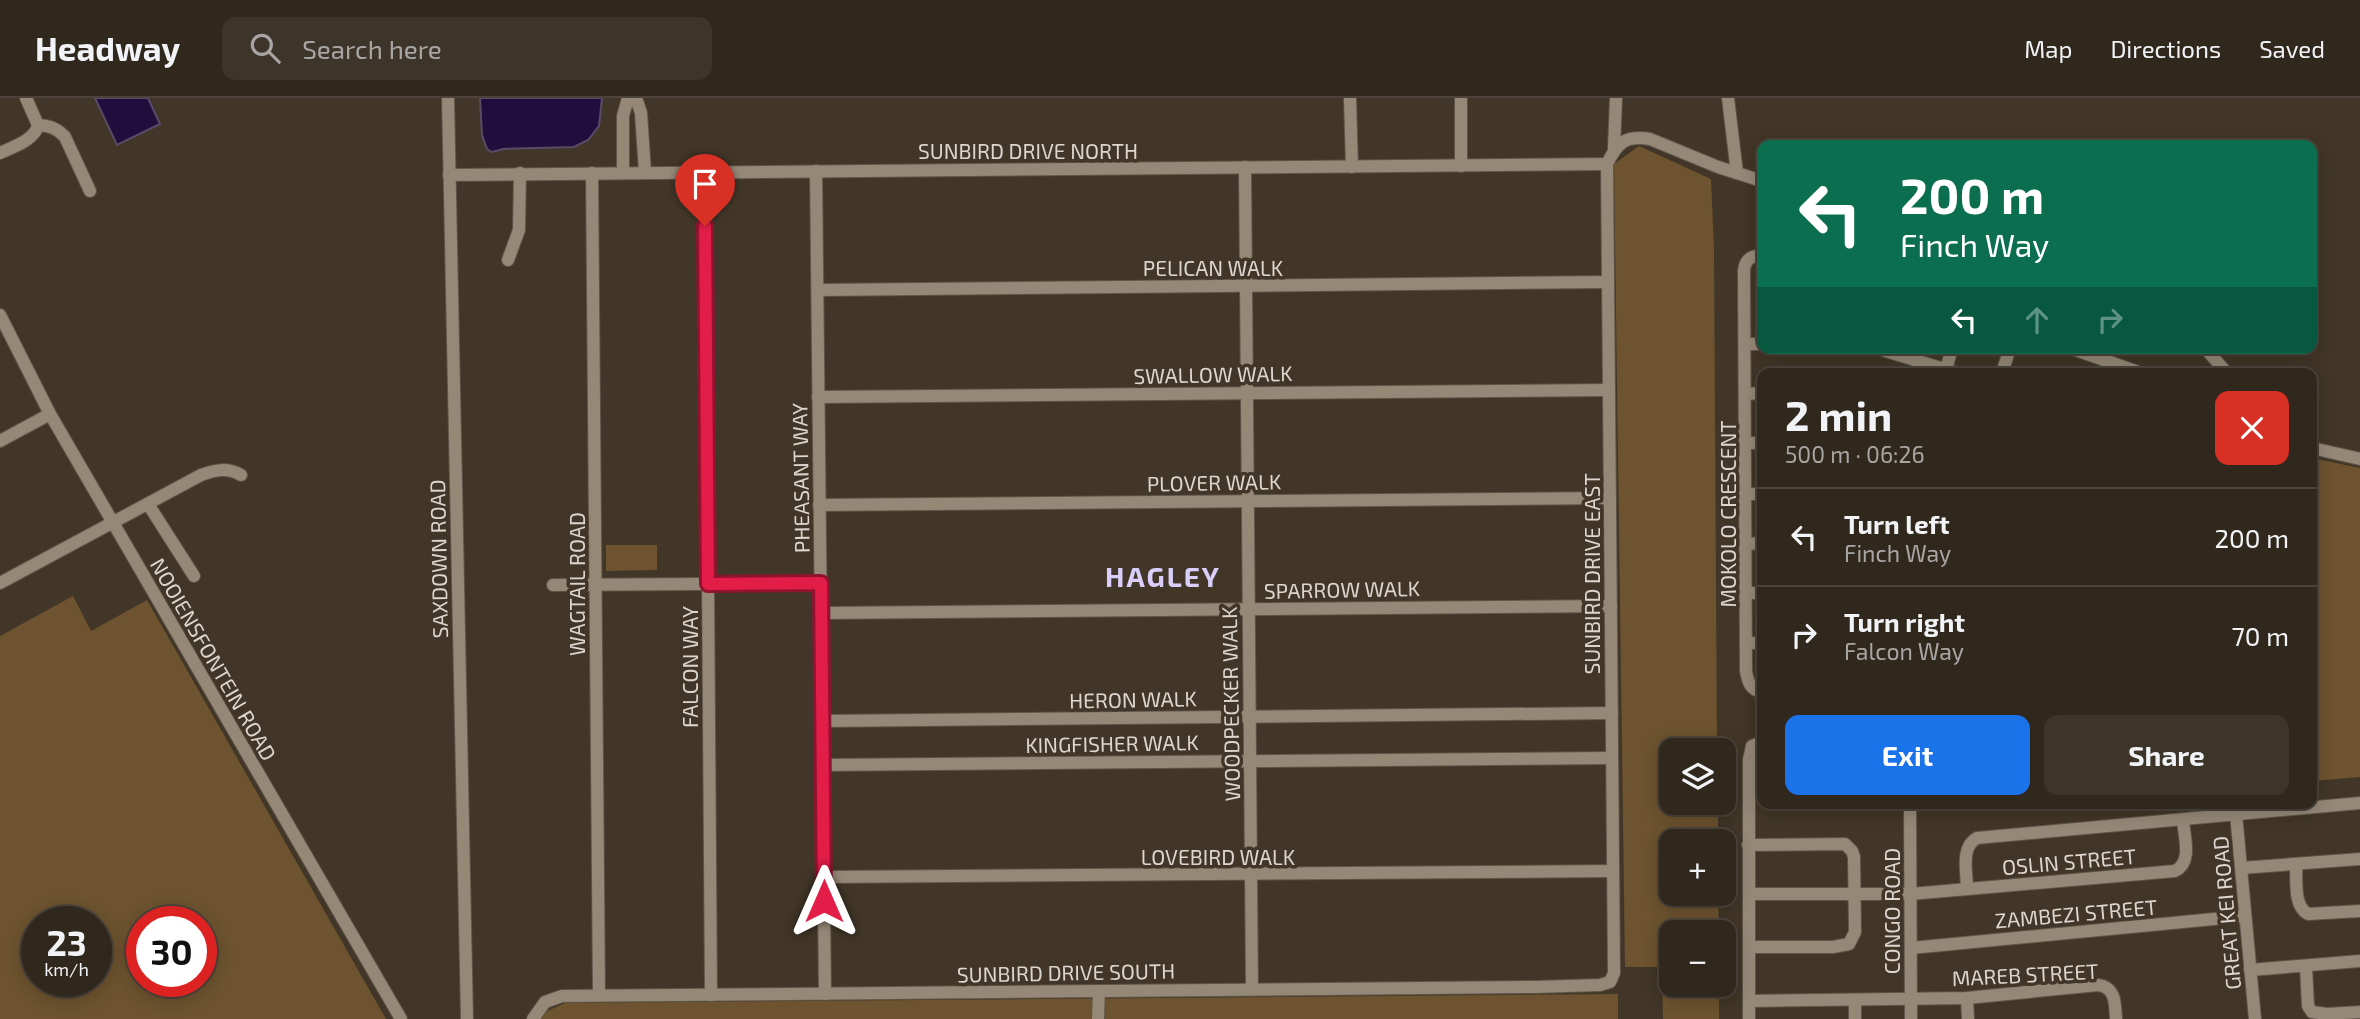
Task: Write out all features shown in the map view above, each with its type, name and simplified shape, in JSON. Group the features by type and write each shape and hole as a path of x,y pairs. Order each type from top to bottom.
{"street":[{"path":"26,98 38,125"},
{"name":"SAXDOWN ROAD","path":"448,98 467,1019"},
{"path":"623,172 623,116 628,98"},
{"path":"636,98 641,113 645,172"},
{"path":"1350,98 1352,167"},
{"path":"1461,98 1461,166"},
{"path":"1607,164 1615,148 1616,98"},
{"path":"1728,98 1737,173"},
{"path":"0,153 33,135 38,125"},
{"path":"38,125 53,128 65,137 90,191"},
{"path":"1615,148 1626,140 1642,137 1757,179"},
{"name":"SUNBIRD DRIVE NORTH","path":"449,175 1607,164"},
{"name":"SUNBIRD DRIVE EAST","path":"1607,164 1614,973 1610,982"},
{"name":"WOODPECKER WALK","path":"1245,167 1252,989"},
{"name":"PHEASANT WAY","path":"816,171 825,994"},
{"name":"FALCON WAY","path":"705,172 710,995"},
{"path":"508,260 519,230 520,173"},
{"name":"WAGTAIL ROAD","path":"592,173 599,995"},
{"name":"MOKOLO CRESCENT","path":"1757,256 1749,258 1744,264 1748,680 1757,691"},
{"name":"PELICAN WALK","path":"818,290 1608,282"},
{"name":"NOOIENSFONTEIN ROAD","path":"0,315 50,414 401,1019"},
{"path":"1745,344 1757,344"},
{"path":"1894,354 1937,368"},
{"path":"2085,354 2121,368"},
{"path":"2211,354 2223,368"},
{"name":"SWALLOW WALK","path":"818,397 1609,390"},
{"path":"1745,394 1757,393"},
{"path":"0,440 50,414"},
{"path":"1746,443 1757,443"},
{"path":"2317,449 2360,459"},
{"path":"0,583 187,481 214,471 233,471 241,475"},
{"path":"1746,494 1757,494"},
{"name":"PLOVER WALK","path":"819,505 1610,498"},
{"path":"148,504 194,576"},
{"path":"1746,544 1757,543"},
{"path":"553,585 821,583"},
{"path":"1747,593 1757,593"},
{"name":"SPARROW WALK","path":"821,613 1611,606"},
{"path":"1747,643 1757,643"},
{"name":"HERON WALK","path":"823,721 1612,713"},
{"path":"1749,1019 1749,751 1757,744"},
{"name":"KINGFISHER WALK","path":"823,765 1612,758"},
{"path":"1749,793 1757,793"},
{"path":"2317,805 2360,803"},
{"name":"CONGO ROAD","path":"1910,809 1912,1019"},
{"path":"1968,889 1966,849 1970,842 1977,838 2183,820 2236,809"},
{"name":"GREAT KEI ROAD","path":"2236,809 2255,1019"},
{"name":"OSLIN STREET","path":"1749,894 1910,894 2179,870 2185,864 2186,856 2183,820"},
{"path":"1748,845 1845,844 1854,857 1855,893 1855,932 1849,944 1833,947 1750,947"},
{"path":"2241,868 2360,859"},
{"path":"2296,864 2299,907 2304,913 2360,911"},
{"name":"LOVEBIRD WALK","path":"824,877 1613,871"},
{"name":"ZAMBEZI STREET","path":"1911,948 2245,916"},
{"path":"2250,970 2360,961"},
{"path":"2306,966 2308,1006 2312,1012 2360,1012"},
{"name":"SUNBIRD DRIVE SOUTH","path":"533,1019 541,1006 550,999 562,996 1574,986 1603,985 1610,982"},
{"name":"MAREB STREET","path":"1750,1001 1967,998 2104,985 2112,993 2116,1019"},
{"path":"1098,1019 1099,990"},
{"path":"1967,998 1968,1019"},
{"path":"1855,1000 1855,1019"}],"shaded area":[{"path":"95,98 148,98 160,124 117,145"},
{"path":"480,98 602,98 599,126 588,140 574,147 503,149 492,152 487,149 482,135"},
{"path":"1639,146 1711,179 1714,249 1717,738 1659,738 1659,815 1718,815 1718,829 1659,829 1659,906 1718,906 1719,920 1659,920 1659,967 1625,967 1614,164"},
{"path":"2317,459 2360,468 2360,777 2317,781"},
{"path":"606,545 657,545 657,570 606,571"},
{"path":"73,596 91,631 147,600 386,1019 0,1019 0,636"},
{"path":"1618,994 1618,1019 541,1019 545,1012 565,1003"},
{"path":"1663,997 1719,997 1719,1019 1663,1019"}],"district":[{"name":"HAGLEY","path":"1163,576"}],"route":[{"path":"705,226 708,584 821,583 824,901"}]}
